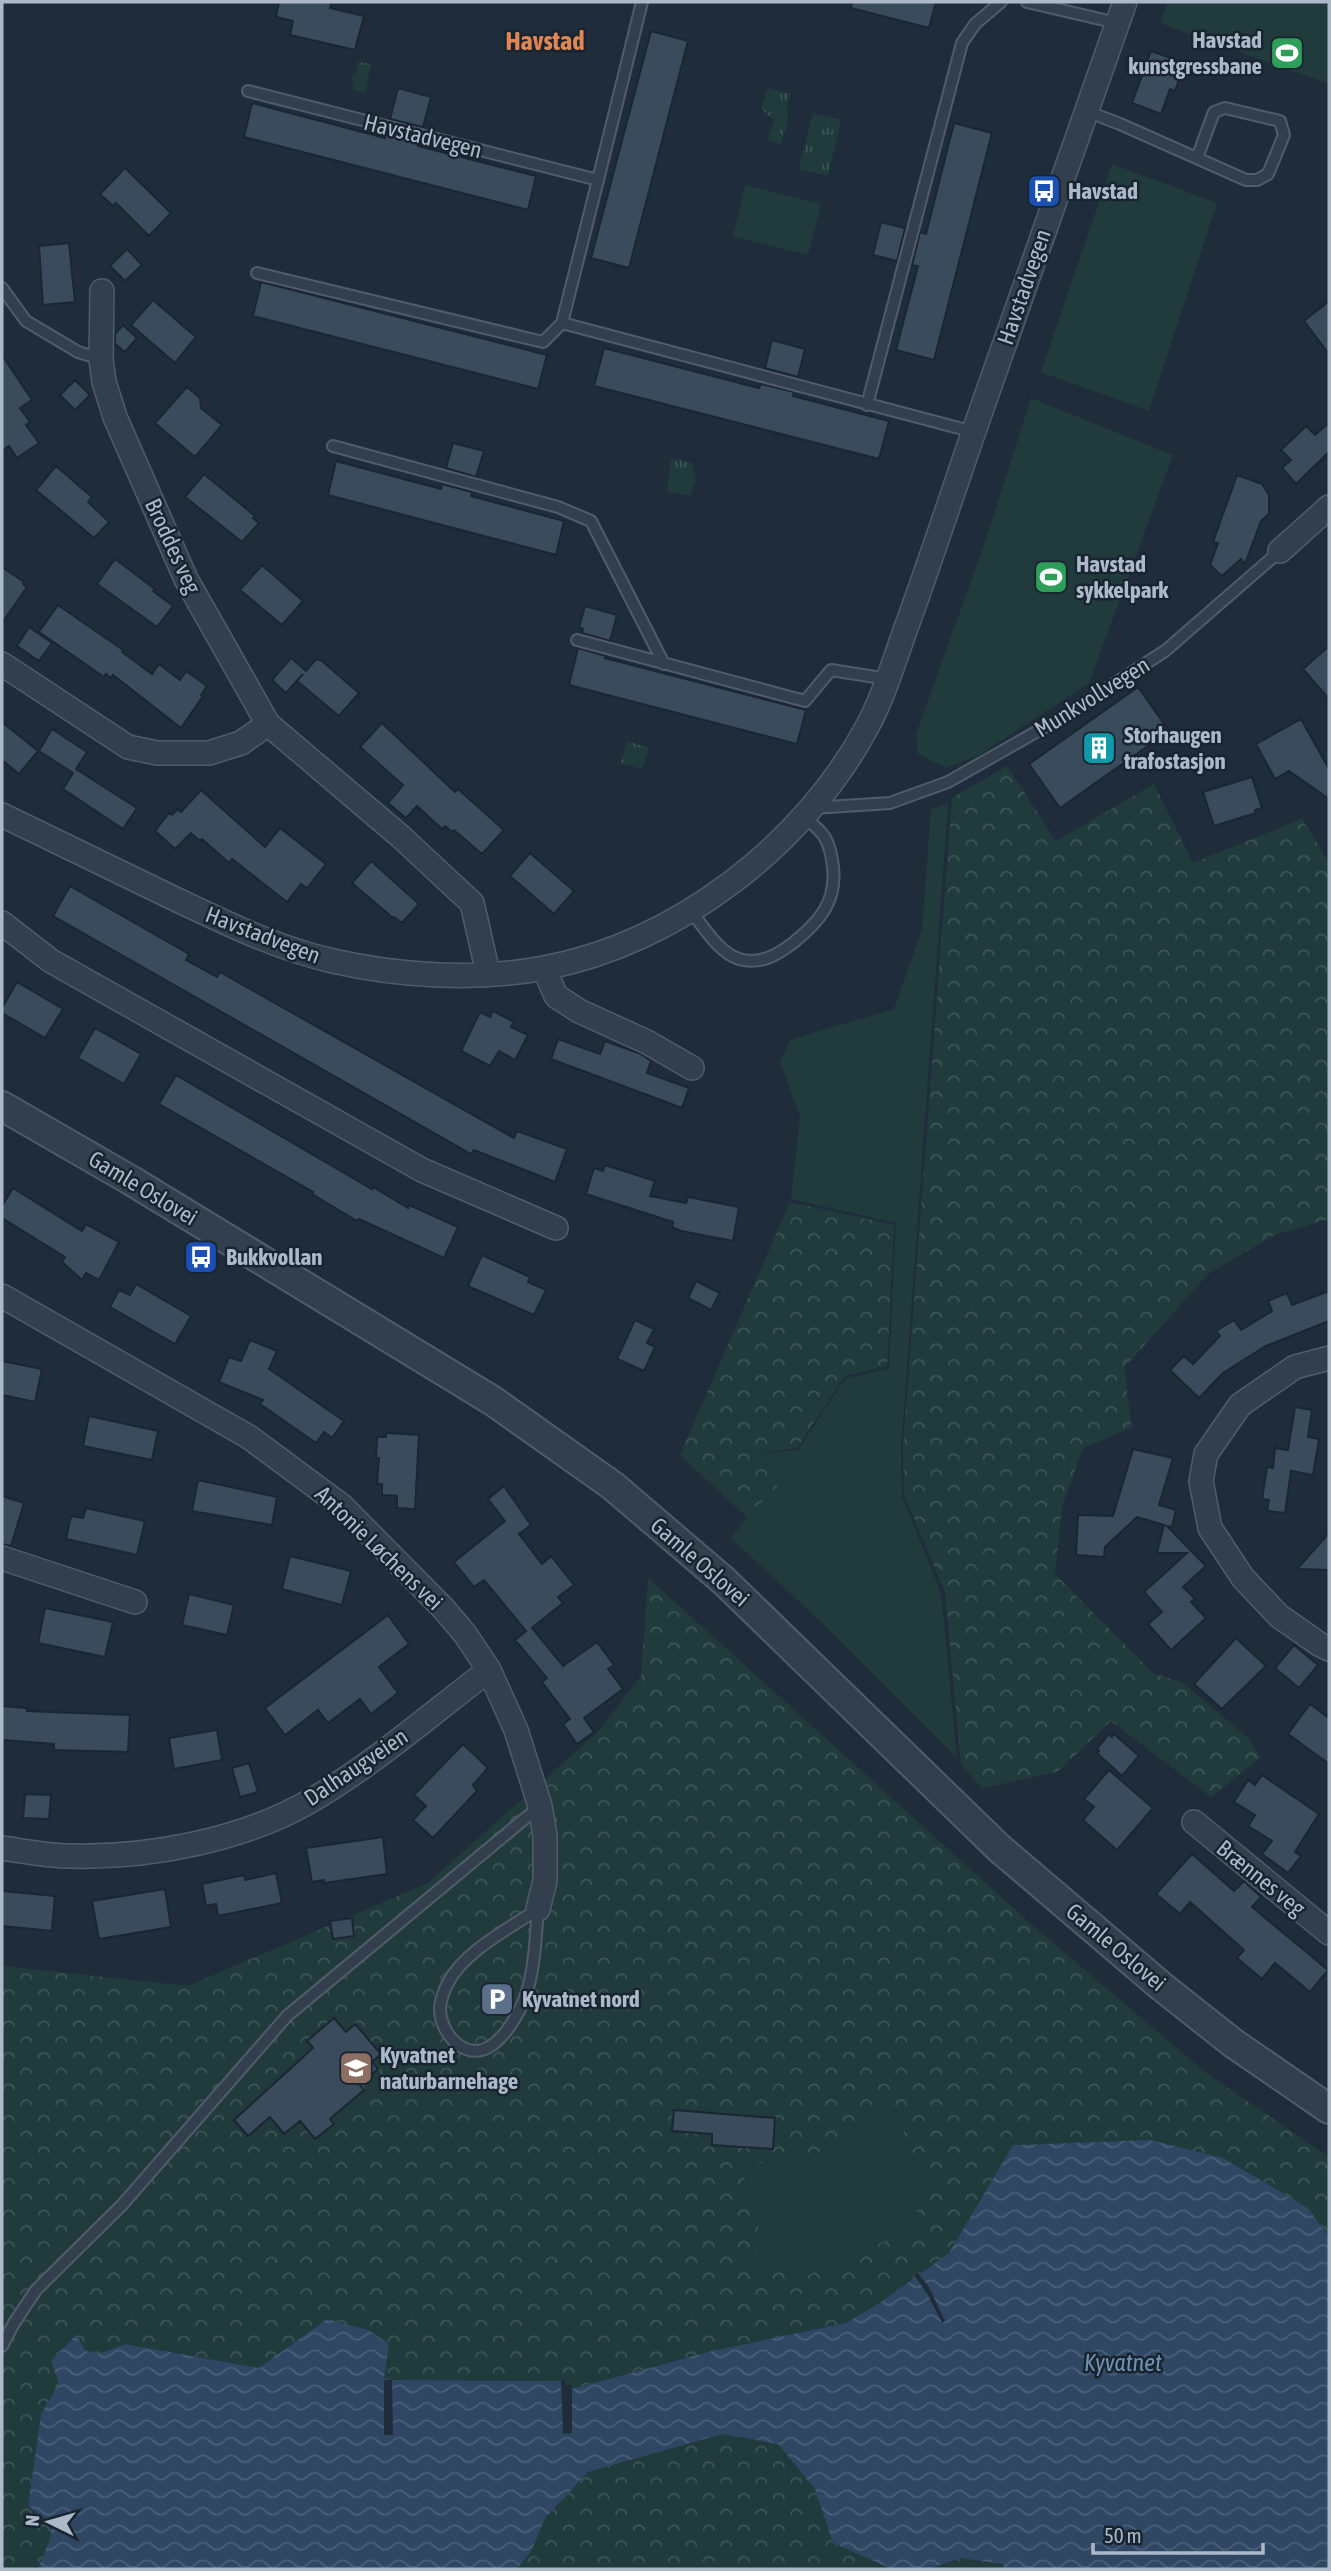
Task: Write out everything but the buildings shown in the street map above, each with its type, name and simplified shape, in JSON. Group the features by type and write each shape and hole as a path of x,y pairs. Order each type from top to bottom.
{"street":[{"name":"Havstadvegen","path":"2,814 248,934 331,961 416,975 544,968 615,947 690,910 751,869 809,813 839,773 868,726 888,679 1121,12"},
{"name":"Broddes veg","path":"102,291 101,359 104,382 115,417 187,579 268,724 400,836 472,903 488,973"},
{"name":"Munkvollvegen","path":"1280,551 1329,507"},
{"path":"2,664 128,747 157,753 209,753 241,743 268,724"},
{"path":"2,923 51,961 410,1164 556,1228"},
{"path":"544,968 556,996 692,1068"},
{"name":"Gamle Oslovei","path":"2,1106 132,1181 493,1401 613,1486 724,1581 999,1848 1161,1986 1233,2043 1329,2109"},
{"name":"Antonie Løchens vei","path":"2,1296 249,1437 342,1506 443,1608 465,1634 489,1670 516,1730 540,1806 545,1835 545,1881 538,1909"},
{"path":"1329,1358 1296,1367 1240,1405 1206,1454 1201,1481 1210,1528 1243,1578 1279,1616 1329,1648"},
{"path":"2,1558 135,1602"},
{"name":"Dalhaugveien","path":"2,1848 69,1856 132,1854 196,1844 253,1827 311,1800 386,1749 489,1670"},
{"name":"Brænnes veg","path":"1194,1822 1329,1933"}],"lane":[{"path":"257,273 543,342 562,323 642,2"},
{"path":"867,405 962,43 975,24 1001,2"},
{"name":"Havstadvegen","path":"1027,2 1121,12"},
{"name":"Havstadvegen","path":"248,91 598,180"},
{"path":"1086,111 1246,180 1257,180 1268,174 1284,135 1280,121 1225,108 1214,113 1197,158"},
{"path":"2,288 26,321 78,352 101,359"},
{"path":"562,323 974,432"},
{"path":"334,446 558,507 591,521 664,664"},
{"name":"Munkvollvegen","path":"809,813 890,803 948,782 1066,715 1165,651 1280,551"},
{"path":"578,640 805,701 831,670 888,679"},
{"path":"690,910 718,945 737,958 755,962 776,956 804,934 822,916 830,901 835,879 825,837 809,813"},
{"path":"2,2346 36,2290 122,2205 287,2016 540,1806"},
{"name":"Antonie Løchens vei","path":"538,1909 533,1964 521,2007 508,2029 487,2049 476,2051 463,2048 448,2035 443,2025 440,2009 448,1983 460,1966 478,1951 538,1909"},
{"path":"2,2317 14,2323"}],"green space":[{"name":"Havstad kunstgressbane","path":"1168,2 1329,2 1329,84 1160,23"},
{"path":"358,62 371,64 365,93 354,90 351,74 355,75"},
{"path":"768,88 790,94 787,105 788,120 781,144 768,140 774,120 761,109"},
{"path":"813,113 841,120 828,176 799,169"},
{"path":"1112,164 1217,203 1149,411 1041,372"},
{"path":"745,185 821,204 808,255 733,236"},
{"name":"Havstad sykkelpark","path":"1031,398 1173,455 1089,683 979,755 946,768 918,754 916,734 985,542"},
{"path":"671,458 692,463 696,478 690,496 667,491"},
{"path":"627,741 649,748 642,769 621,763"},
{"path":"1007,766 1056,841 1154,784 1193,863 1302,819 1329,862 1329,1219 1274,1235 1208,1274 1124,1368 1132,1427 1083,1448 1062,1507 1055,1574 1153,1673 1183,1683 1247,1737 1261,1757 1211,1797 1111,1721 1057,1772 982,1788 961,1764 945,1593 904,1494 903,1448 952,798"},
{"path":"948,804 901,1448 902,1496 941,1593 957,1758 820,1621 731,1538 747,1517 778,1486 756,1454 798,1450 846,1378 889,1369 896,1223 791,1199 800,1116 780,1062 790,1040 894,1009 922,929 931,809"},
{"path":"790,1202 894,1225 887,1366 845,1376 797,1448 756,1454 778,1486 747,1517 680,1455"},
{"path":"648,1578 1032,1925 1206,2073 1329,2157 1329,2237 1308,2208 1223,2158 1150,2140 1013,2145 949,2253 881,2302 846,2323 712,2351 572,2389 563,2389 561,2381 384,2378 327,2319 259,2368 125,2344 99,2354 86,2351 76,2336 59,2384 41,2414 28,2505 49,2520 51,2536 38,2569 2,2569 2,1966 188,1986 428,1883 599,1731 641,1676","holes":["874,2108 899,2112 907,2147 928,2180 910,2230 808,2275 756,2269 752,2252 762,2211 743,2185 749,2165 823,2153"]},
{"path":"874,2108 899,2112 907,2147 928,2180 910,2230 808,2275 755,2269 752,2252 762,2211 743,2185 749,2165 823,2152"},
{"path":"722,2434 778,2444 815,2489 833,2543 892,2569 518,2569 531,2552 545,2518 588,2472"},
{"path":"960,2558 1002,2564 1005,2569 929,2569"}],"water":[{"name":"Kyvatnet","path":"1150,2140 1223,2158 1308,2208 1329,2237 1329,2569 1005,2569 1002,2564 960,2558 929,2569 892,2569 833,2543 815,2489 778,2444 722,2434 588,2472 545,2518 531,2552 517,2569 38,2569 51,2536 49,2521 28,2506 41,2414 59,2384 51,2361 76,2335 86,2351 99,2354 125,2344 259,2368 327,2319 368,2330 389,2344 384,2378 561,2381 563,2388 572,2389 712,2351 846,2323 881,2302 949,2253 1013,2145"}],"pier":[{"path":"917,2272 929,2287 945,2321 942,2323 914,2275"},
{"path":"384,2380 392,2380 393,2435 384,2435"},
{"path":"561,2381 571,2385 572,2389 572,2433 563,2434"}],"place":[{"name":"Havstad kunstgressbane","path":"1287,53"},
{"name":"Havstad","path":"1044,191"},
{"name":"Havstad sykkelpark","path":"1051,577"},
{"name":"Storhaugen trafostasjon","path":"1099,748"},
{"name":"Bukkvollan","path":"201,1257"},
{"name":"Kyvatnet nord","path":"497,1999"},
{"name":"Kyvatnet naturbarnehage","path":"356,2068"}],"district":[{"name":"Havstad","path":"545,41"}]}
